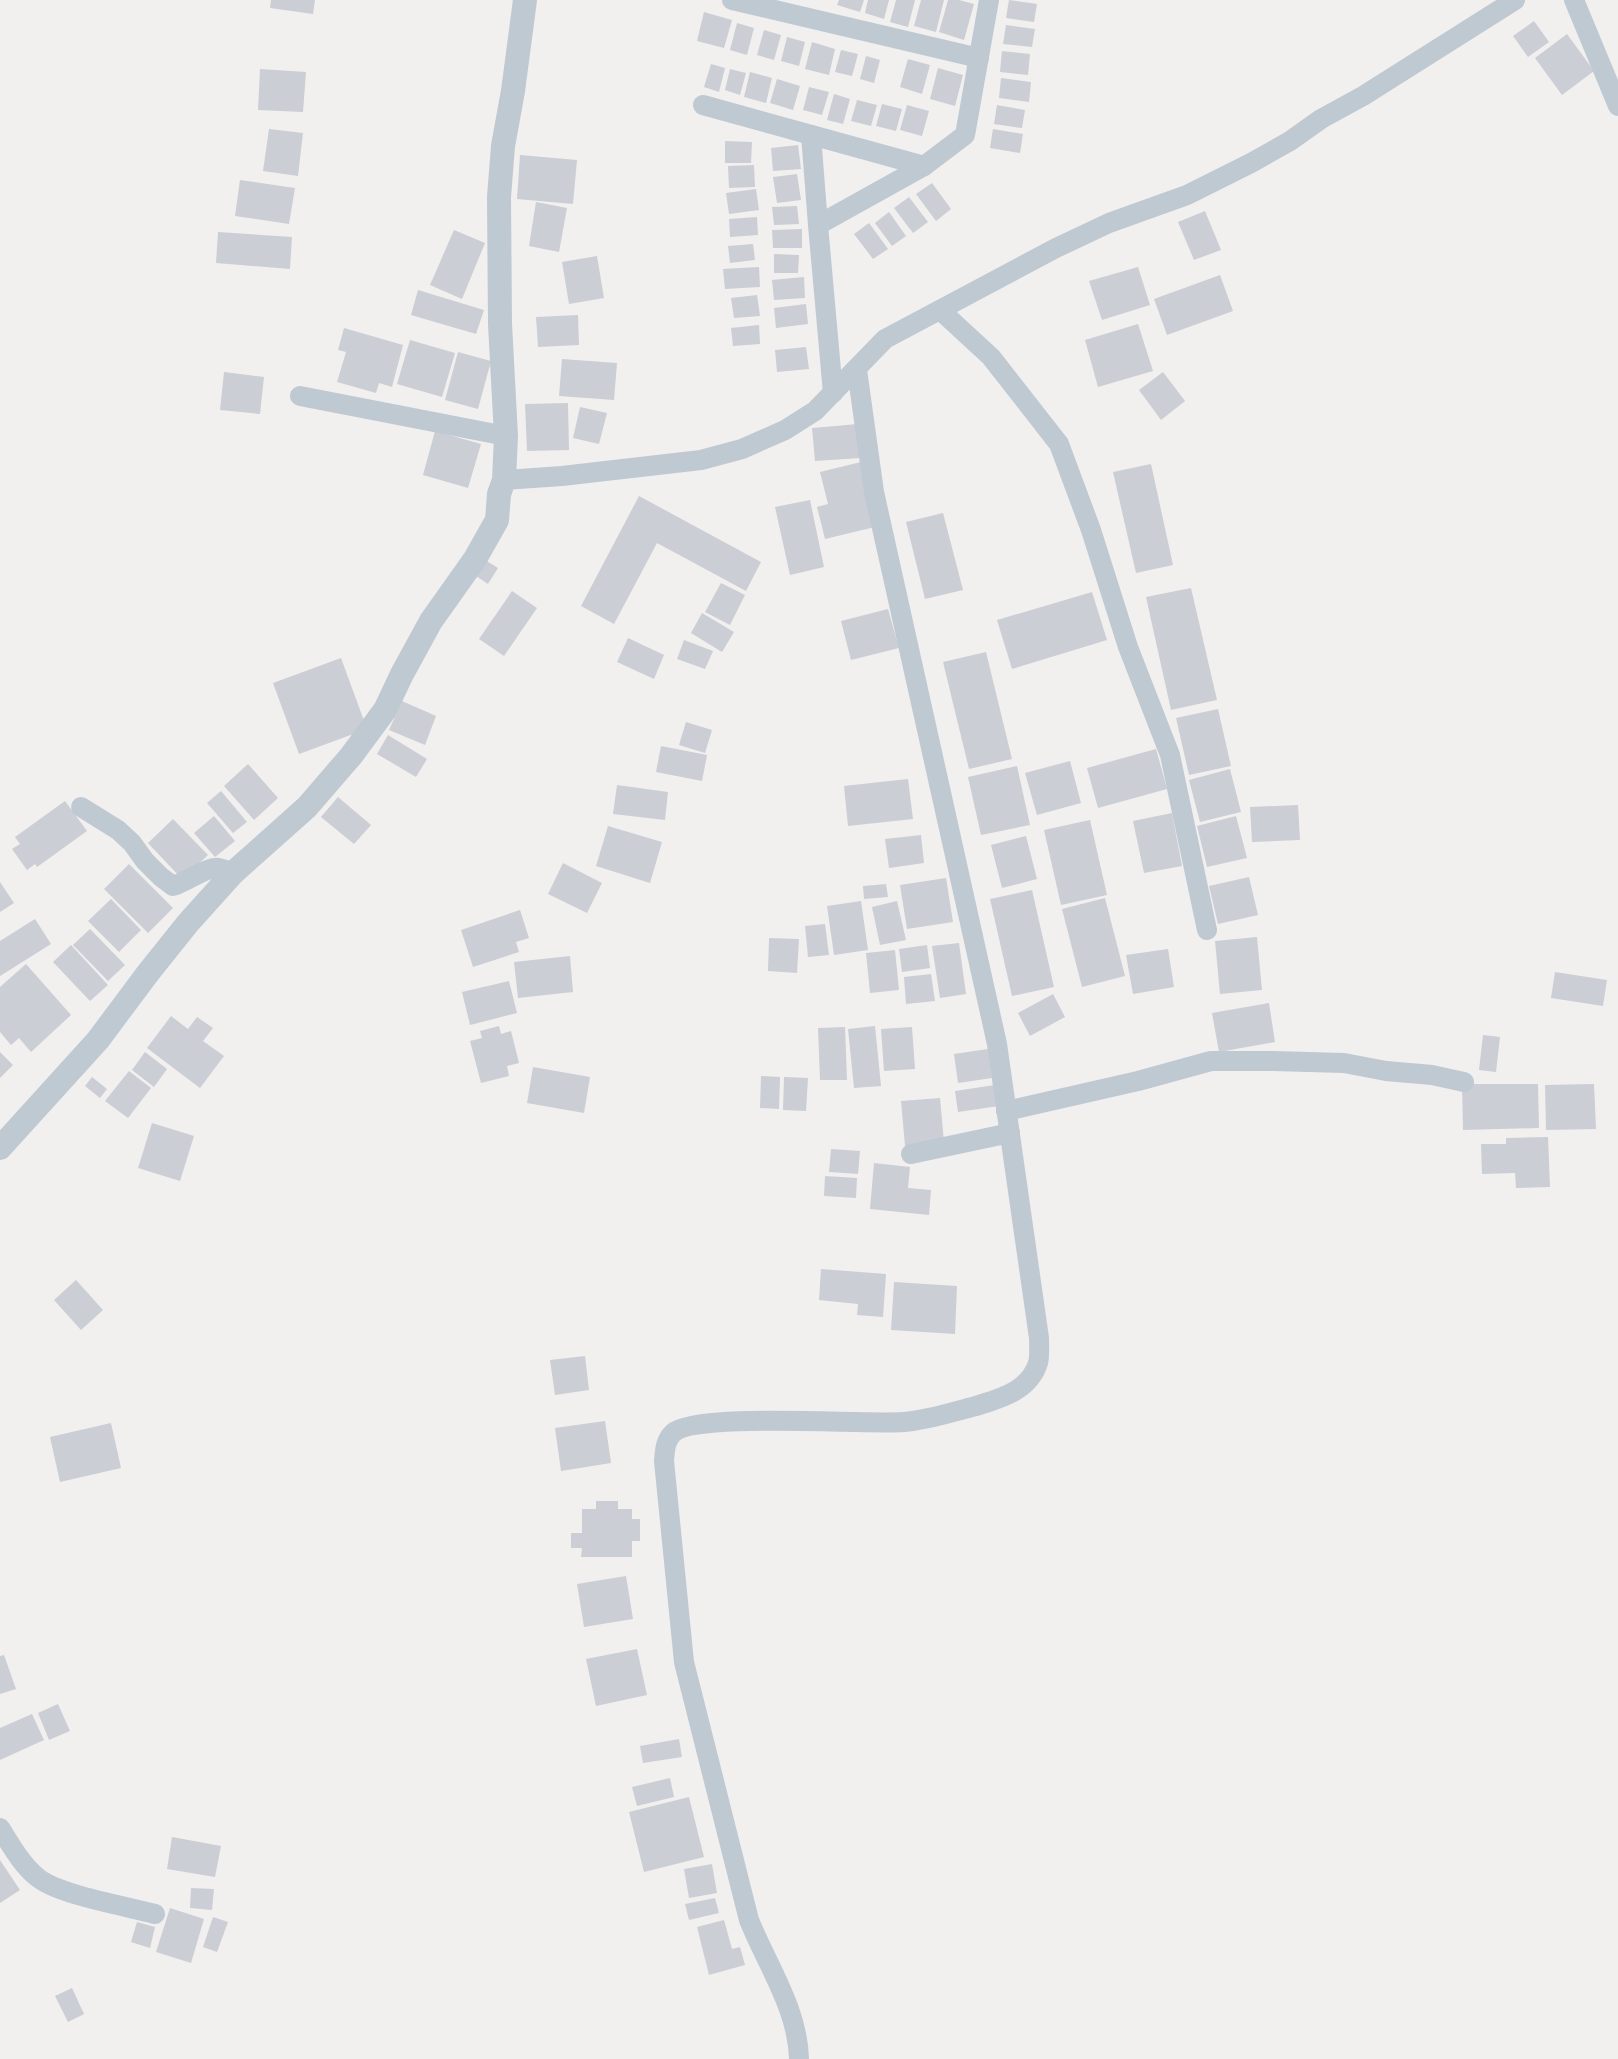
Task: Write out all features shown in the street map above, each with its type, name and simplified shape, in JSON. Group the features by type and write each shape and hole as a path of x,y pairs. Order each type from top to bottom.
{"street":[{"path":"0,1148 98,1040 188,923 233,873 307,807 351,756 385,710 431,621 475,559 497,520 499,494 504,480 506,436 500,324 499,197 503,146 525,0"},
{"path":"732,0 979,58"},
{"path":"818,225 924,166 965,135 989,0"},
{"path":"504,480 701,460 742,449 785,430 815,411 885,339 1056,248 1096,229 1187,195 1251,163 1515,0"},
{"path":"1574,0 1618,106"},
{"path":"703,105 924,166"},
{"path":"811,135 833,393"},
{"path":"940,310 991,357 1059,444 1091,530 1128,647 1170,755 1207,930"},
{"path":"799,2059 796,2033 784,1995 749,1920 684,1662 665,1445 675,1431 716,1421 884,1423 934,1418 1004,1397 1025,1384 1038,1362 1039,1338 997,1044 874,492 857,370"},
{"path":"300,396 506,436"},
{"path":"81,807 118,830 145,861 173,886 217,867 233,873"},
{"path":"1006,1111 1211,1061 1344,1063 1464,1082"},
{"path":"911,1154 1010,1133"},
{"path":"0,1828 23,1863 39,1879 57,1889 155,1914"}],"building":[{"path":"271,0 315,0 313,14 270,8"},
{"path":"839,0 864,0 860,12 837,5"},
{"path":"868,0 889,0 884,19 865,13"},
{"path":"896,0 915,0 908,27 890,22"},
{"path":"921,0 944,0 936,32 914,26"},
{"path":"948,0 974,4 964,40 939,32"},
{"path":"1009,0 1037,4 1034,22 1006,18"},
{"path":"704,12 732,20 724,48 697,41"},
{"path":"1534,21 1549,42 1528,57 1513,36"},
{"path":"737,23 754,28 747,55 730,50"},
{"path":"1006,25 1035,29 1032,47 1003,44"},
{"path":"764,30 781,35 774,60 757,55"},
{"path":"1567,34 1594,71 1562,95 1535,58"},
{"path":"787,37 805,42 799,66 781,61"},
{"path":"812,42 835,49 829,75 805,69"},
{"path":"841,50 858,54 852,76 835,72"},
{"path":"1002,51 1030,54 1028,75 1000,72"},
{"path":"866,56 880,60 874,83 860,79"},
{"path":"908,59 930,65 922,94 900,87"},
{"path":"711,64 725,68 719,92 704,87"},
{"path":"938,68 963,75 955,106 930,99"},
{"path":"260,69 306,72 303,112 258,110"},
{"path":"730,69 746,73 740,95 725,90"},
{"path":"750,72 772,78 766,103 744,97"},
{"path":"1001,78 1031,82 1029,102 999,98"},
{"path":"777,79 800,86 793,110 770,103"},
{"path":"809,87 829,92 822,115 803,110"},
{"path":"834,94 850,99 843,124 827,120"},
{"path":"857,100 877,105 871,126 851,121"},
{"path":"882,104 902,109 896,131 876,126"},
{"path":"907,105 929,111 922,136 900,130"},
{"path":"997,105 1025,110 1022,128 994,124"},
{"path":"269,129 303,133 298,176 263,171"},
{"path":"993,129 1023,134 1020,153 990,148"},
{"path":"725,141 752,142 751,163 725,163"},
{"path":"798,145 801,169 773,171 771,148"},
{"path":"520,155 577,160 573,204 517,199"},
{"path":"754,165 755,187 729,188 728,166"},
{"path":"797,174 801,200 777,203 773,177"},
{"path":"240,180 295,188 289,224 235,216"},
{"path":"932,183 951,209 936,221 916,194"},
{"path":"756,189 759,210 729,214 726,193"},
{"path":"909,197 928,222 913,233 894,208"},
{"path":"536,202 567,208 559,252 529,246"},
{"path":"797,206 799,224 774,225 772,207"},
{"path":"1205,211 1221,250 1194,260 1178,222"},
{"path":"889,212 906,236 892,246 875,223"},
{"path":"757,217 758,235 730,237 729,219"},
{"path":"869,223 888,249 873,259 854,234"},
{"path":"802,229 802,248 773,248 772,230"},
{"path":"454,230 485,243 462,299 430,285"},
{"path":"218,232 292,237 290,269 216,263"},
{"path":"753,244 755,260 730,263 728,246"},
{"path":"774,254 799,255 798,273 774,273"},
{"path":"597,256 604,298 569,304 562,262"},
{"path":"759,267 760,287 725,289 723,269"},
{"path":"1138,267 1150,305 1102,320 1089,281"},
{"path":"1220,275 1233,311 1167,335 1154,299"},
{"path":"804,277 805,298 774,300 772,280"},
{"path":"418,290 484,310 476,334 411,315"},
{"path":"757,295 760,316 734,318 731,298"},
{"path":"806,304 808,324 776,328 774,308"},
{"path":"578,315 579,345 538,347 536,317"},
{"path":"1138,324 1153,371 1098,387 1085,340"},
{"path":"759,325 760,344 733,346 731,328"},
{"path":"344,328 403,345 392,387 379,383 376,393 337,382 346,352 338,350"},
{"path":"410,340 455,353 442,397 397,384"},
{"path":"806,347 809,369 777,372 775,350"},
{"path":"458,352 491,361 478,409 445,400"},
{"path":"562,359 617,363 614,400 559,396"},
{"path":"224,372 264,377 260,414 220,410"},
{"path":"1163,372 1185,401 1161,420 1139,390"},
{"path":"568,403 569,450 527,451 525,404"},
{"path":"580,407 607,413 599,444 573,438"},
{"path":"858,424 861,458 815,461 812,428"},
{"path":"435,431 481,444 468,488 423,475"},
{"path":"861,462 875,527 825,539 817,507 828,504 820,472"},
{"path":"1151,464 1173,565 1136,573 1113,472"},
{"path":"639,496 761,562 746,591 657,543 614,624 581,606"},
{"path":"810,500 824,567 790,575 775,507"},
{"path":"943,513 963,590 925,599 906,522"},
{"path":"485,560 498,568 488,584 476,576"},
{"path":"721,583 745,595 730,625 705,612"},
{"path":"1191,588 1217,700 1171,710 1146,597"},
{"path":"512,591 537,608 504,656 479,639"},
{"path":"1092,592 1107,640 1012,669 997,620"},
{"path":"888,609 899,648 851,660 841,621"},
{"path":"702,613 734,632 722,652 691,633"},
{"path":"628,638 664,655 654,679 617,662"},
{"path":"684,640 713,651 705,669 677,659"},
{"path":"986,652 1012,759 969,769 943,662"},
{"path":"341,658 367,729 299,754 273,683"},
{"path":"402,701 436,716 425,745 389,730"},
{"path":"1218,709 1231,766 1189,775 1176,718"},
{"path":"686,722 712,730 705,753 679,745"},
{"path":"388,735 427,759 416,777 377,754"},
{"path":"661,746 707,755 702,781 656,772"},
{"path":"1156,749 1167,789 1098,808 1087,768"},
{"path":"1070,761 1081,803 1037,815 1025,773"},
{"path":"248,764 278,798 254,820 224,786"},
{"path":"1017,766 1030,825 981,835 968,777"},
{"path":"1230,769 1241,812 1200,822 1189,780"},
{"path":"908,779 913,819 848,826 844,786"},
{"path":"617,785 668,792 665,820 613,814"},
{"path":"221,791 247,822 233,833 207,803"},
{"path":"338,797 371,825 354,844 321,817"},
{"path":"65,801 87,831 37,867 35,864 27,870 12,849 20,844 15,837"},
{"path":"1298,805 1300,840 1252,842 1250,807"},
{"path":"1172,813 1182,866 1144,873 1133,821"},
{"path":"214,816 235,841 215,857 194,833"},
{"path":"1236,816 1247,858 1207,867 1197,826"},
{"path":"173,819 208,855 182,879 148,843"},
{"path":"1090,820 1107,895 1061,905 1044,830"},
{"path":"608,826 662,842 650,883 596,866"},
{"path":"921,835 924,863 889,868 885,839"},
{"path":"1026,836 1037,879 1002,888 991,845"},
{"path":"563,863 602,883 587,913 548,894"},
{"path":"129,864 173,908 148,933 104,889"},
{"path":"1249,877 1258,915 1218,924 1209,886"},
{"path":"946,878 953,922 907,929 900,885"},
{"path":"0,882 14,903 0,912"},
{"path":"886,884 888,897 864,899 863,886"},
{"path":"1032,890 1054,987 1012,996 990,899"},
{"path":"1105,898 1125,976 1082,987 1062,909"},
{"path":"111,899 141,930 119,952 88,921"},
{"path":"861,901 868,950 834,955 827,906"},
{"path":"897,901 906,940 880,945 872,907"},
{"path":"520,910 529,938 516,942 519,952 473,967 461,930"},
{"path":"35,919 51,944 0,976 0,941"},
{"path":"825,924 829,955 808,957 805,926"},
{"path":"90,929 125,965 108,981 73,945"},
{"path":"1257,937 1262,990 1220,994 1215,941"},
{"path":"769,938 799,939 797,973 768,971"},
{"path":"959,943 966,994 940,998 932,946"},
{"path":"71,945 108,985 90,1001 53,962"},
{"path":"927,945 930,968 902,972 899,949"},
{"path":"1168,949 1174,987 1133,994 1126,955"},
{"path":"895,950 899,990 870,993 866,953"},
{"path":"570,956 573,992 518,998 514,962"},
{"path":"26,964 71,1015 31,1052 19,1038 11,1045 0,1032 0,987"},
{"path":"1555,972 1607,980 1603,1006 1551,998"},
{"path":"931,974 935,1001 906,1004 904,977"},
{"path":"509,981 517,1013 470,1025 462,992"},
{"path":"1053,994 1065,1017 1030,1036 1018,1013"},
{"path":"1269,1003 1275,1042 1219,1052 1212,1013"},
{"path":"171,1016 188,1029 197,1017 213,1028 203,1041 224,1056 200,1088 147,1048"},
{"path":"499,1026 501,1034 511,1031 519,1063 507,1066 509,1076 481,1083 470,1041 482,1038 480,1031"},
{"path":"875,1026 881,1086 854,1088 848,1029"},
{"path":"845,1027 847,1080 820,1080 818,1028"},
{"path":"912,1027 915,1069 884,1071 881,1029"},
{"path":"1483,1035 1500,1037 1496,1072 1479,1070"},
{"path":"988,1049 992,1078 958,1083 954,1054"},
{"path":"0,1052 13,1065 0,1078"},
{"path":"145,1052 167,1069 154,1087 132,1070"},
{"path":"533,1067 590,1077 584,1113 527,1103"},
{"path":"129,1071 151,1088 128,1118 105,1101"},
{"path":"761,1076 780,1077 779,1109 760,1108"},
{"path":"92,1077 107,1089 100,1098 85,1086"},
{"path":"784,1077 808,1078 806,1111 783,1110"},
{"path":"1462,1084 1538,1084 1539,1128 1463,1130"},
{"path":"1594,1084 1596,1129 1546,1130 1545,1085"},
{"path":"995,1085 999,1106 958,1112 955,1091"},
{"path":"940,1098 944,1142 905,1146 901,1101"},
{"path":"152,1123 194,1136 180,1181 138,1168"},
{"path":"1548,1137 1550,1187 1516,1188 1515,1173 1482,1174 1481,1144 1506,1144 1506,1138"},
{"path":"831,1149 860,1151 858,1174 829,1172"},
{"path":"874,1163 910,1167 908,1188 931,1190 929,1215 870,1209"},
{"path":"825,1176 857,1178 856,1198 824,1196"},
{"path":"821,1269 886,1274 883,1317 857,1315 858,1304 819,1300"},
{"path":"76,1280 103,1310 81,1330 54,1300"},
{"path":"894,1282 957,1286 955,1334 891,1330"},
{"path":"585,1356 589,1390 555,1395 550,1360"},
{"path":"605,1421 611,1463 561,1471 555,1428"},
{"path":"111,1423 121,1468 60,1482 50,1437"},
{"path":"596,1501 618,1501 618,1509 632,1509 632,1519 640,1519 640,1541 632,1541 632,1557 581,1557 582,1548 571,1548 571,1533 582,1533 582,1509 596,1509"},
{"path":"626,1576 633,1619 584,1627 577,1584"},
{"path":"637,1649 647,1695 596,1706 586,1659"},
{"path":"4,1655 16,1689 0,1694 0,1656"},
{"path":"58,1704 70,1731 49,1740 38,1713"},
{"path":"32,1714 44,1740 0,1760 0,1728"},
{"path":"679,1739 682,1757 643,1763 640,1746"},
{"path":"670,1778 674,1797 637,1806 632,1787"},
{"path":"689,1797 704,1857 644,1872 629,1812"},
{"path":"172,1837 221,1846 215,1877 167,1869"},
{"path":"0,1860 20,1890 0,1903"},
{"path":"712,1864 717,1893 689,1898 684,1869"},
{"path":"191,1888 214,1889 212,1910 190,1908"},
{"path":"715,1898 719,1913 689,1920 685,1904"},
{"path":"170,1908 204,1919 191,1963 156,1952"},
{"path":"213,1917 228,1922 217,1952 203,1947"},
{"path":"724,1920 732,1949 740,1947 745,1965 709,1975 697,1927"},
{"path":"137,1922 155,1927 150,1948 131,1942"},
{"path":"72,1988 84,2014 68,2022 55,1996"}]}
